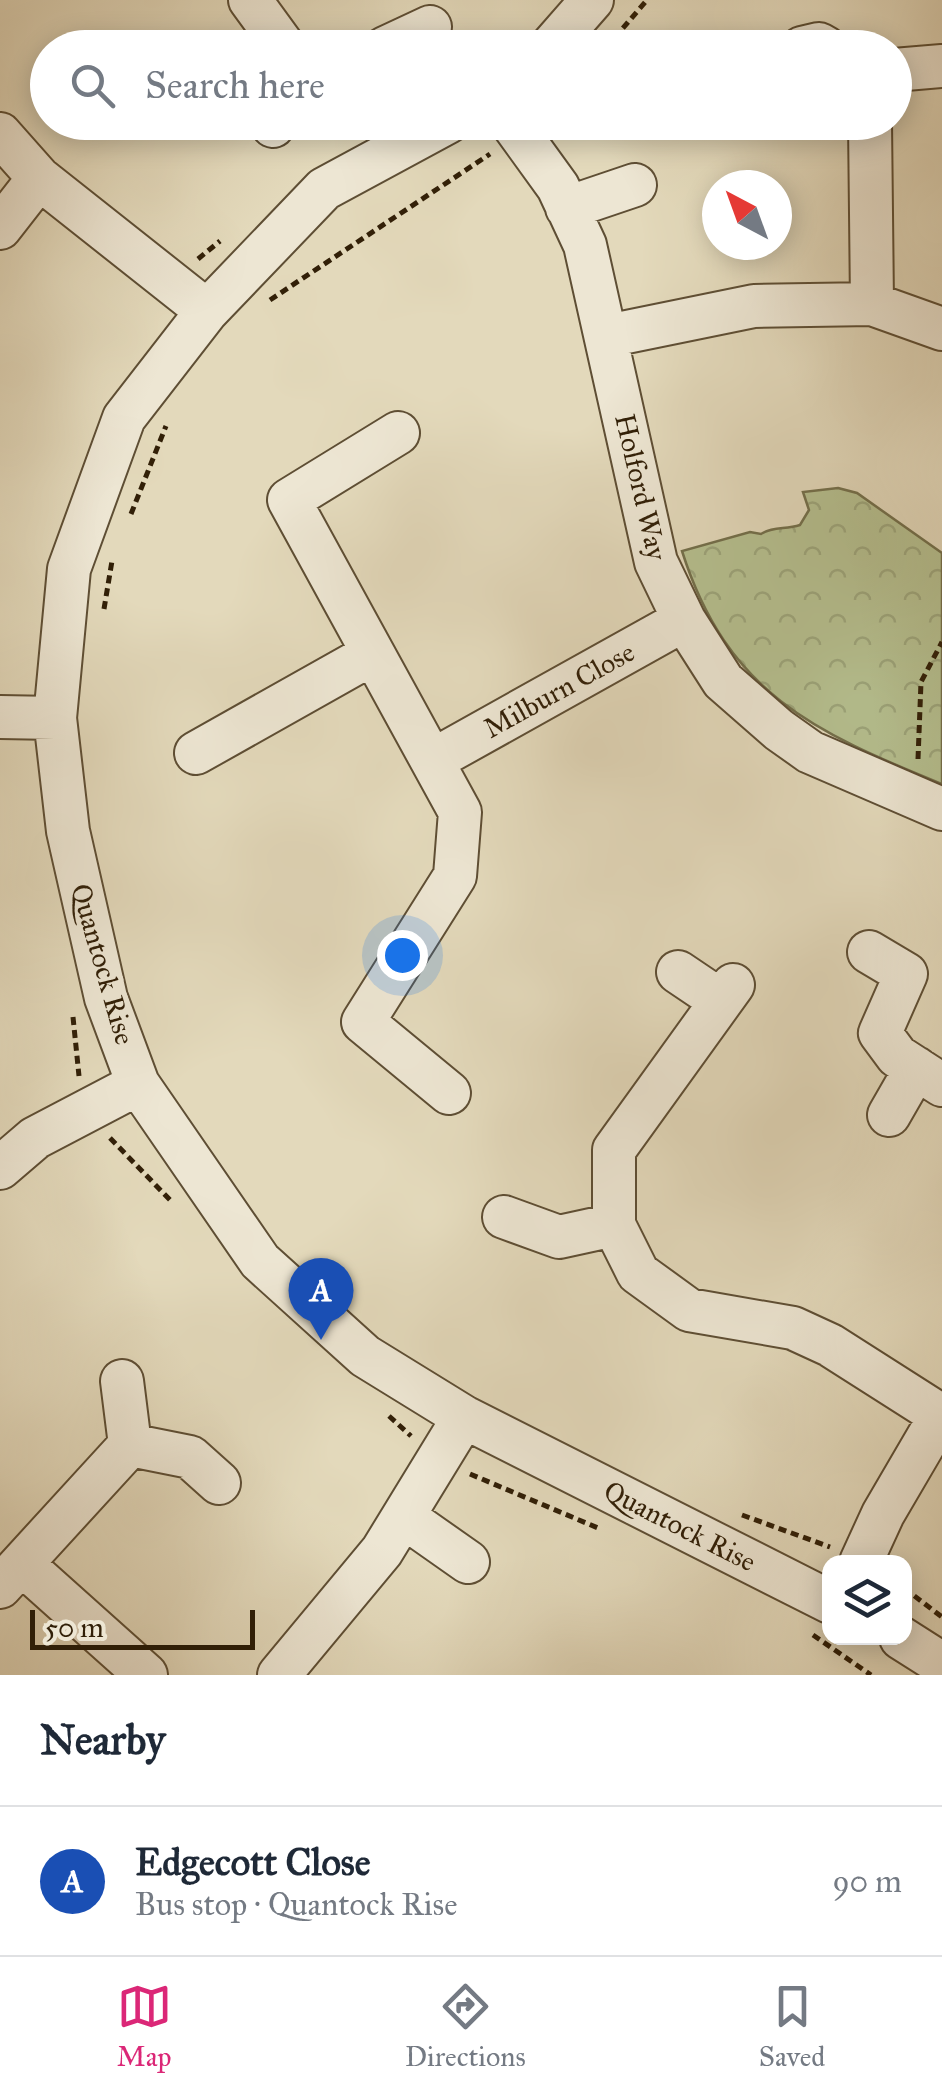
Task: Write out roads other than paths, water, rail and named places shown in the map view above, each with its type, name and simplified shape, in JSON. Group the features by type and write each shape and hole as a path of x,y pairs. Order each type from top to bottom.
{"street":[{"path":"250,0 272,30"},
{"path":"566,30 592,0"},
{"path":"424,30 430,27"},
{"path":"912,68 942,66"},
{"path":"0,134 39,178 208,312"},
{"name":"Quantock Rise","path":"415,140 324,189 208,312 124,418 69,569 54,718 68,832 106,998 138,1084 260,1261 365,1356 464,1417 822,1598"},
{"name":"Holford Way","path":"508,140 558,187 585,245 656,562 684,620 723,681 779,730 810,752 924,802"},
{"path":"870,140 872,304"},
{"path":"0,228 39,178"},
{"path":"568,208 634,185"},
{"path":"607,336 754,306 872,304 942,329"},
{"path":"398,433 289,500 460,812 455,876 363,1022 449,1093"},
{"name":"Milburn Close","path":"434,760 684,620"},
{"path":"207,735 372,654"},
{"path":"0,716 54,718"},
{"path":"869,952 906,974 880,1034 918,1070 890,1115"},
{"path":"678,972 727,993 614,1150 614,1225 638,1273 690,1310 793,1328 830,1346 936,1436 883,1514 845,1555"},
{"path":"0,1168 34,1138 138,1084"},
{"path":"504,1217 559,1237 614,1225"},
{"path":"122,1380 130,1445 11,1575 146,1675"},
{"path":"288,1672 382,1550 464,1417"},
{"path":"130,1445 190,1457 219,1483"},
{"path":"404,1517 468,1562"},
{"path":"912,1645 942,1664"}],"place":[{"name":"Edgecott Close","path":"321,1340"}]}
